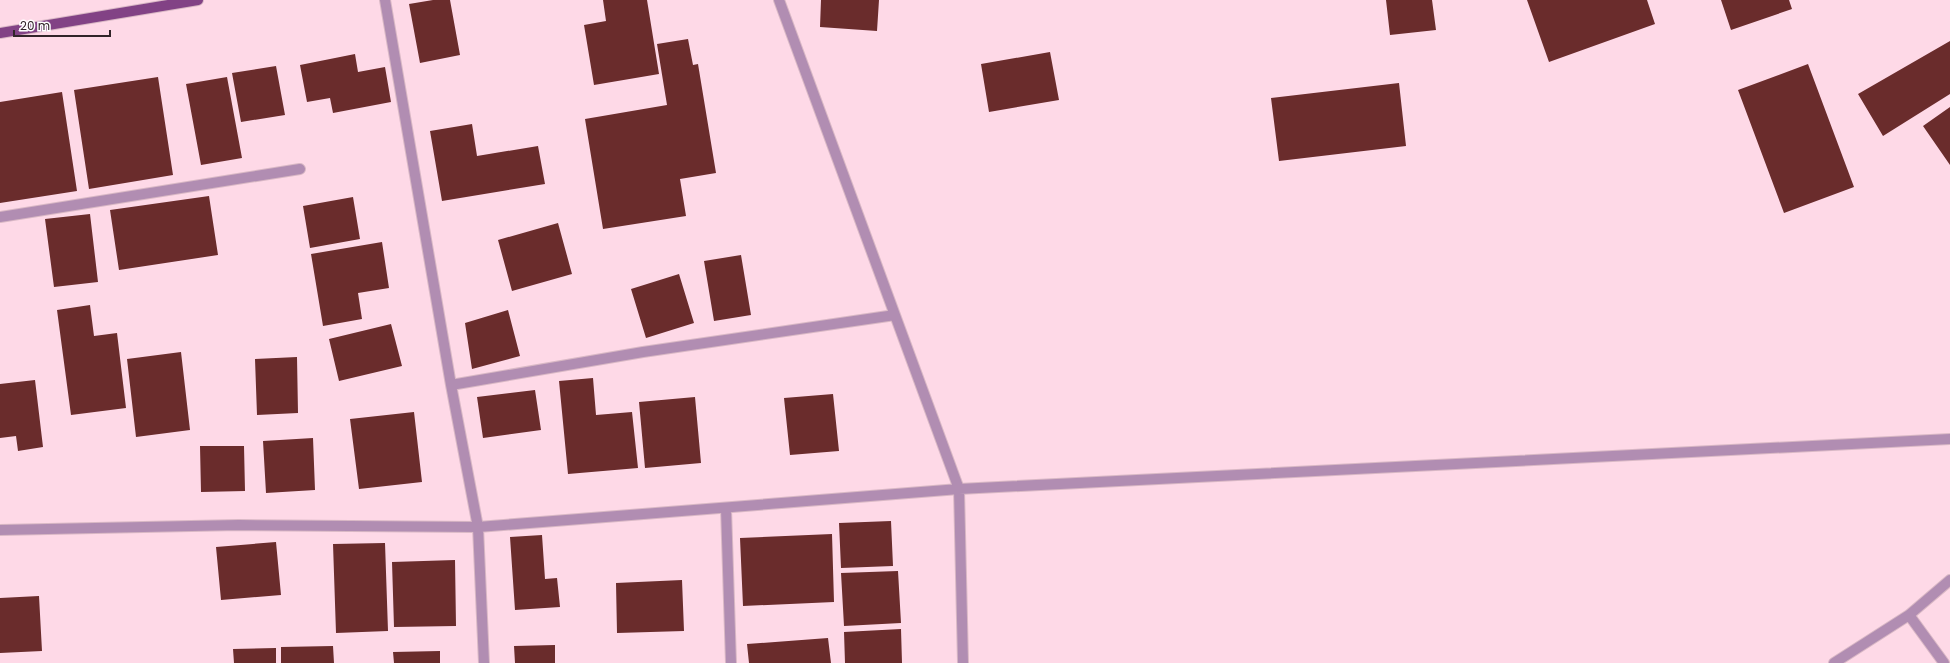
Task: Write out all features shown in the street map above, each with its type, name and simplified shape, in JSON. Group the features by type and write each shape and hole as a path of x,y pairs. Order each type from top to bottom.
{"main road":[{"path":"0,33 198,0"}],"street":[{"path":"385,0 451,385 478,528 484,663"},
{"path":"779,0 959,488 963,663"},
{"path":"0,217 300,168"},
{"path":"451,385 643,352 895,315"},
{"path":"0,530 239,525 478,528 959,488 1950,439"},
{"path":"726,508 731,663"},
{"path":"1834,663 1909,615 1950,580"},
{"path":"1909,615 1944,663"}],"building":[{"path":"433,0 450,0 460,55 420,63 409,4"},
{"path":"603,0 647,0 659,74 594,85 584,25 606,21"},
{"path":"821,0 879,0 877,31 820,27"},
{"path":"1386,0 1432,0 1436,30 1390,35"},
{"path":"1527,0 1647,0 1655,24 1549,62"},
{"path":"1721,0 1789,0 1792,9 1731,30"},
{"path":"688,39 693,65 698,64 716,173 680,179 686,216 603,229 585,119 667,105 657,44"},
{"path":"1950,41 1950,94 1883,136 1858,94"},
{"path":"1050,52 1059,100 989,112 981,64"},
{"path":"355,54 358,72 385,67 391,102 333,113 330,98 307,102 300,65"},
{"path":"1808,64 1854,187 1784,213 1738,90"},
{"path":"276,66 285,115 241,122 232,73"},
{"path":"158,77 173,175 89,189 74,90"},
{"path":"227,77 242,158 201,165 186,84"},
{"path":"1399,83 1406,146 1279,161 1271,98"},
{"path":"62,92 77,191 0,203 0,102"},
{"path":"1950,107 1950,165 1923,126"},
{"path":"472,124 477,156 538,146 545,184 442,201 430,131"},
{"path":"209,196 218,255 119,270 110,210"},
{"path":"353,197 360,239 310,248 303,206"},
{"path":"90,214 98,282 54,287 45,219"},
{"path":"558,223 572,274 512,291 498,240"},
{"path":"382,242 389,288 358,293 362,319 323,326 311,254"},
{"path":"741,255 751,315 714,321 704,261"},
{"path":"679,274 694,323 646,338 631,289"},
{"path":"90,305 94,336 117,333 126,408 71,415 57,310"},
{"path":"508,310 520,356 472,369 465,323"},
{"path":"391,324 402,366 339,381 329,339"},
{"path":"181,352 190,430 136,437 127,359"},
{"path":"297,357 298,413 257,415 255,359"},
{"path":"593,378 596,415 632,412 638,468 568,474 559,381"},
{"path":"35,380 43,447 18,451 16,436 0,438 0,384"},
{"path":"535,390 541,430 483,438 477,397"},
{"path":"833,394 839,451 790,455 784,398"},
{"path":"695,397 701,463 645,468 639,402"},
{"path":"414,412 422,482 359,489 350,419"},
{"path":"313,438 315,490 266,493 263,441"},
{"path":"200,446 244,446 245,491 201,492"},
{"path":"891,521 893,566 841,568 839,523"},
{"path":"832,534 834,602 743,606 740,538"},
{"path":"542,535 545,579 557,578 560,607 515,610 510,537"},
{"path":"276,542 281,595 221,600 216,547"},
{"path":"385,543 388,631 336,633 333,544"},
{"path":"455,560 456,626 394,627 392,562"},
{"path":"898,571 901,623 844,626 841,573"},
{"path":"682,580 684,631 617,633 616,583"},
{"path":"39,596 42,651 0,653 0,598"},
{"path":"901,629 902,663 845,663 844,632"},
{"path":"828,638 831,663 749,663 747,644"},
{"path":"555,645 555,663 515,663 514,646"},
{"path":"333,646 334,663 281,663 281,647"},
{"path":"276,648 276,663 234,663 233,649"},
{"path":"440,651 440,663 394,663 393,652"}]}
